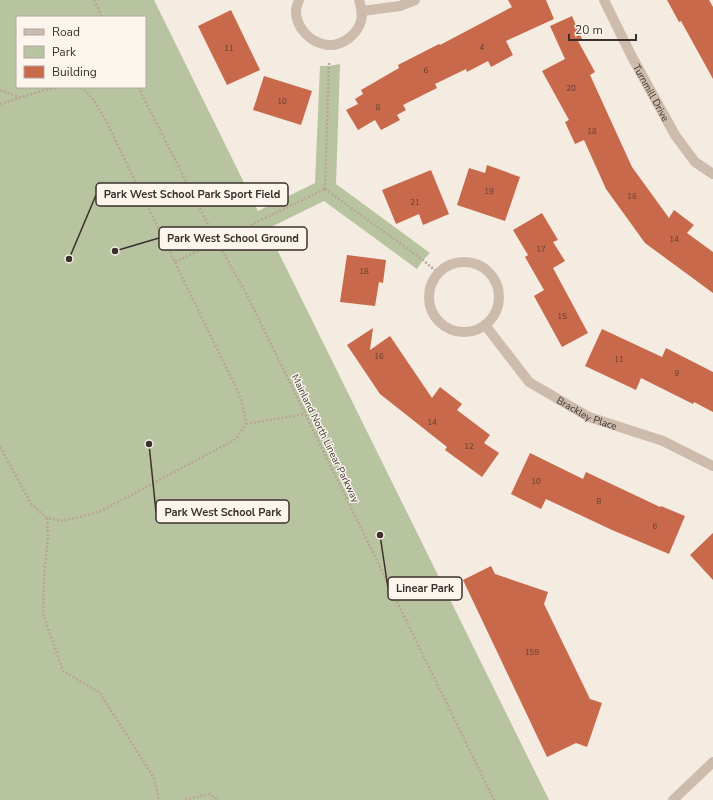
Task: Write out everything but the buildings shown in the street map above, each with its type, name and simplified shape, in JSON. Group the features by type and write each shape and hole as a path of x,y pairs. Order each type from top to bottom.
{"street":[{"path":"299,0 296,9 297,20 302,30 309,38 318,43 328,45 339,44 348,39 356,31 360,22 362,11 359,0"},
{"path":"362,11 400,6 416,0"},
{"name":"Turnmill Drive","path":"604,0 631,55 675,135 696,162 713,174"},
{"path":"458,262 470,262 481,266 497,283 499,301 493,317 485,325 474,331 463,332 452,330 441,325 434,316 429,305 428,294 431,282 438,273 447,266 458,262"},
{"name":"Brackley Place","path":"485,325 529,382 589,417 663,441 713,466"},
{"path":"673,800 713,762"}],"path":[{"path":"94,0 102,16"},
{"path":"325,189 329,66 328,45"},
{"path":"0,104 55,88"},
{"path":"0,447 32,505 47,518 63,521 101,512 236,439 246,424 241,398 105,119 83,88"},
{"name":"Mainland North Linear Parkway","path":"139,88 217,242 246,293 494,800"},
{"path":"0,90 20,98"},
{"path":"175,262 325,189"},
{"path":"325,189 423,260 438,273"},
{"path":"246,424 305,414"},
{"path":"47,518 48,536 44,577 44,614 63,671 100,693 154,778 159,800"},
{"path":"185,800 209,794 219,800"}],"green space":[{"path":"0,0 154,0 258,211 315,183 320,66 340,64 336,184 430,253 417,269 324,201 267,229 549,800 0,800"}],"place":[{"name":"Park West School Ground","path":"115,251"},
{"name":"Park West School Park Sport Field","path":"69,259"},
{"name":"Park West School Park","path":"149,444"},
{"name":"Linear Park","path":"380,535"}]}
